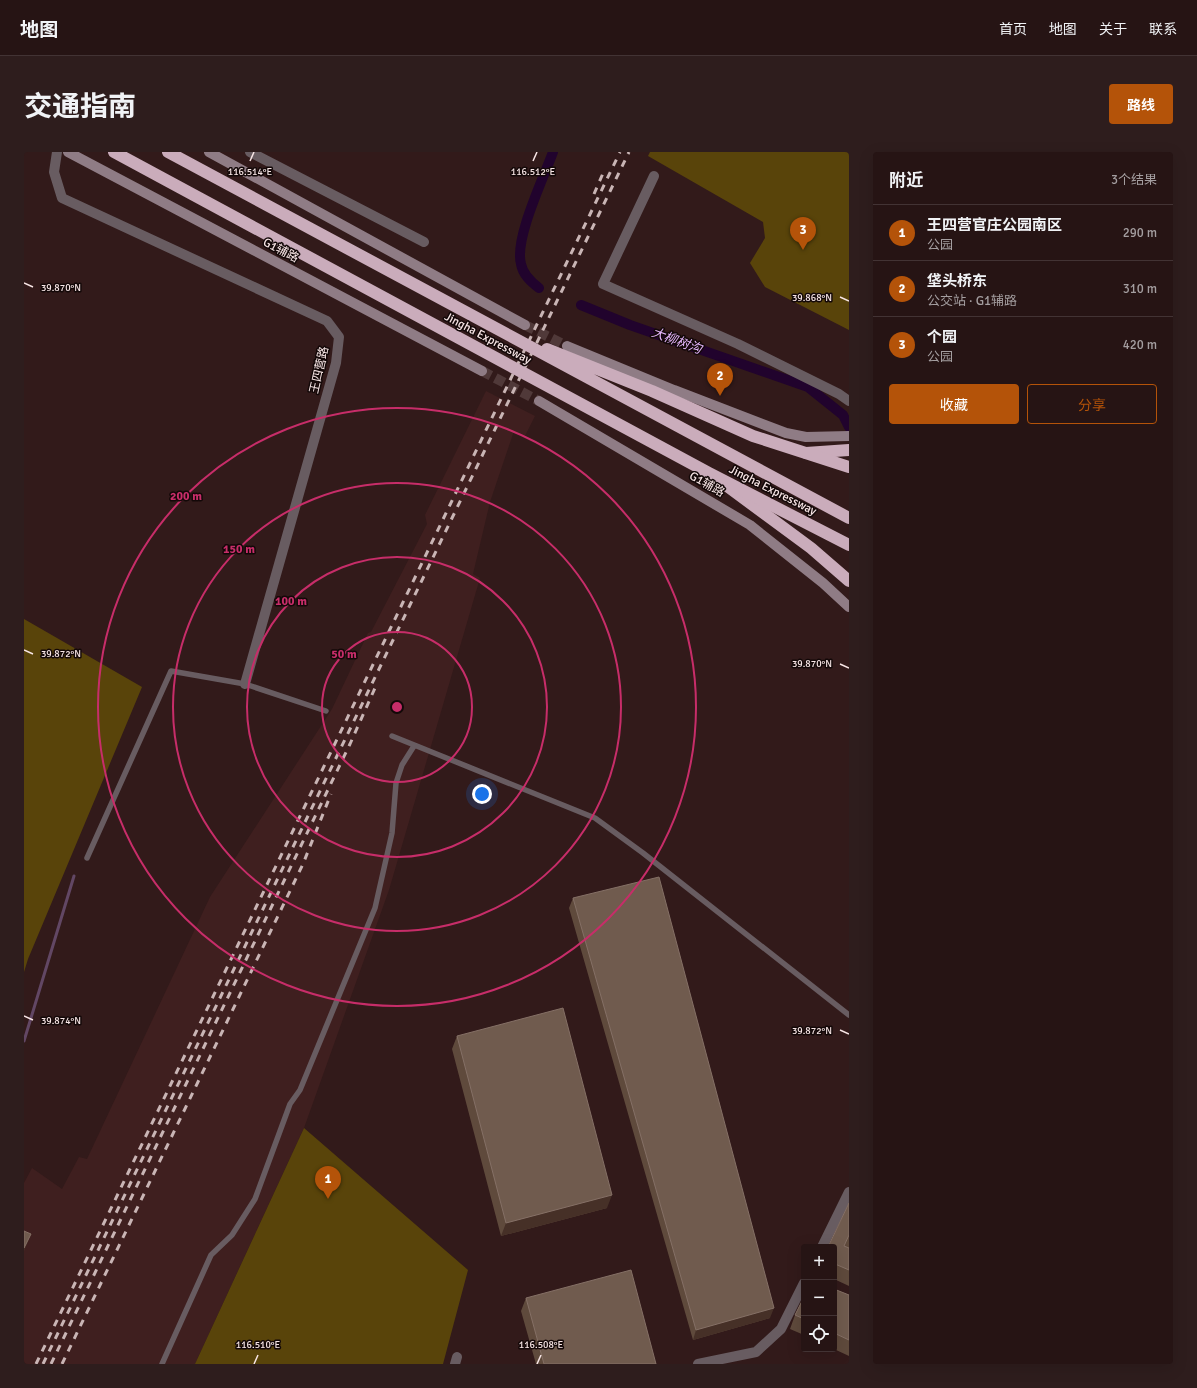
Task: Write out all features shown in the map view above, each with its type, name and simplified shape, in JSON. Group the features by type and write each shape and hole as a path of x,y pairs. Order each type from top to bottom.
{"highway":[{"name":"Jingha Expressway","path":"114,152 710,473 849,545"},
{"name":"Jingha Expressway","path":"168,152 849,518"},
{"path":"500,331 652,391 753,436 849,467"},
{"path":"804,453 849,450"},
{"path":"710,473 811,548 849,581"}],"main road":[{"name":"G1辅路","path":"68,152 482,371"},
{"path":"209,152 525,325"},
{"path":"567,346 674,390 786,433 806,437 835,438 849,436"},
{"name":"G1辅路","path":"539,401 750,525 823,583 849,607"}],"street":[{"name":"王四营路","path":"57,152 54,172 62,198 327,321 339,337 336,363 245,684"},
{"path":"250,152 424,242"},
{"path":"654,176 603,284 738,344 839,394 849,402"},
{"path":"823,1244 849,1192"},
{"path":"698,1364 756,1352 781,1329 801,1289"}],"lane":[{"path":"87,858 172,671 245,684 326,712"},
{"path":"392,736 595,818 649,858 849,1015"},
{"path":"162,1364 211,1255 232,1235 255,1199 290,1104 300,1090 375,908 392,834 396,783 402,765 414,746"}],"shaded area":[{"path":"650,152 849,152 849,330 765,287 750,263 765,238 763,222 648,156"},
{"path":"486,391 535,416 525,436 514,431 490,502 473,574 480,578 389,890 304,1128 195,1364 24,1364 24,1183 32,1168 62,1189 79,1157 87,1159 210,897 332,709 368,633 371,632 427,524 425,515"},
{"path":"24,619 142,687 28,959 24,972"},
{"path":"304,1128 468,1270 443,1364 195,1364"}],"building":[{"path":"659,877 774,1308 696,1330 573,898"},
{"path":"563,1008 612,1195 506,1223 457,1036"},
{"path":"849,1203 849,1235 844,1246 849,1248 849,1270 837,1265 837,1244 829,1244"},
{"path":"24,1231 31,1234 24,1248"},
{"path":"631,1270 656,1364 544,1364 526,1298"},
{"path":"837,1290 849,1295 849,1340 837,1334"},
{"path":"801,1303 801,1318 795,1315"}],"waterway":[{"name":"大柳树沟","path":"539,288 525,275 521,264 520,253 522,239 531,208 553,152"},
{"name":"大柳树沟","path":"581,305 630,325 808,387 843,415 849,427"},
{"path":"24,1041 74,876"}],"tunnel":[{"path":"525,325 567,346"},
{"path":"482,371 539,401"}],"railway":[{"path":"36,1364 620,152"},
{"path":"43,1364 629,152"},
{"path":"594,194 604,171"},
{"path":"51,1364 350,744 375,688"},
{"path":"62,1364 303,864 331,794"}],"place":[{"name":"个园","path":"803,250"},
{"name":"垡头桥东","path":"720,396"},
{"name":"王四营官庄公园南区","path":"328,1199"}]}
